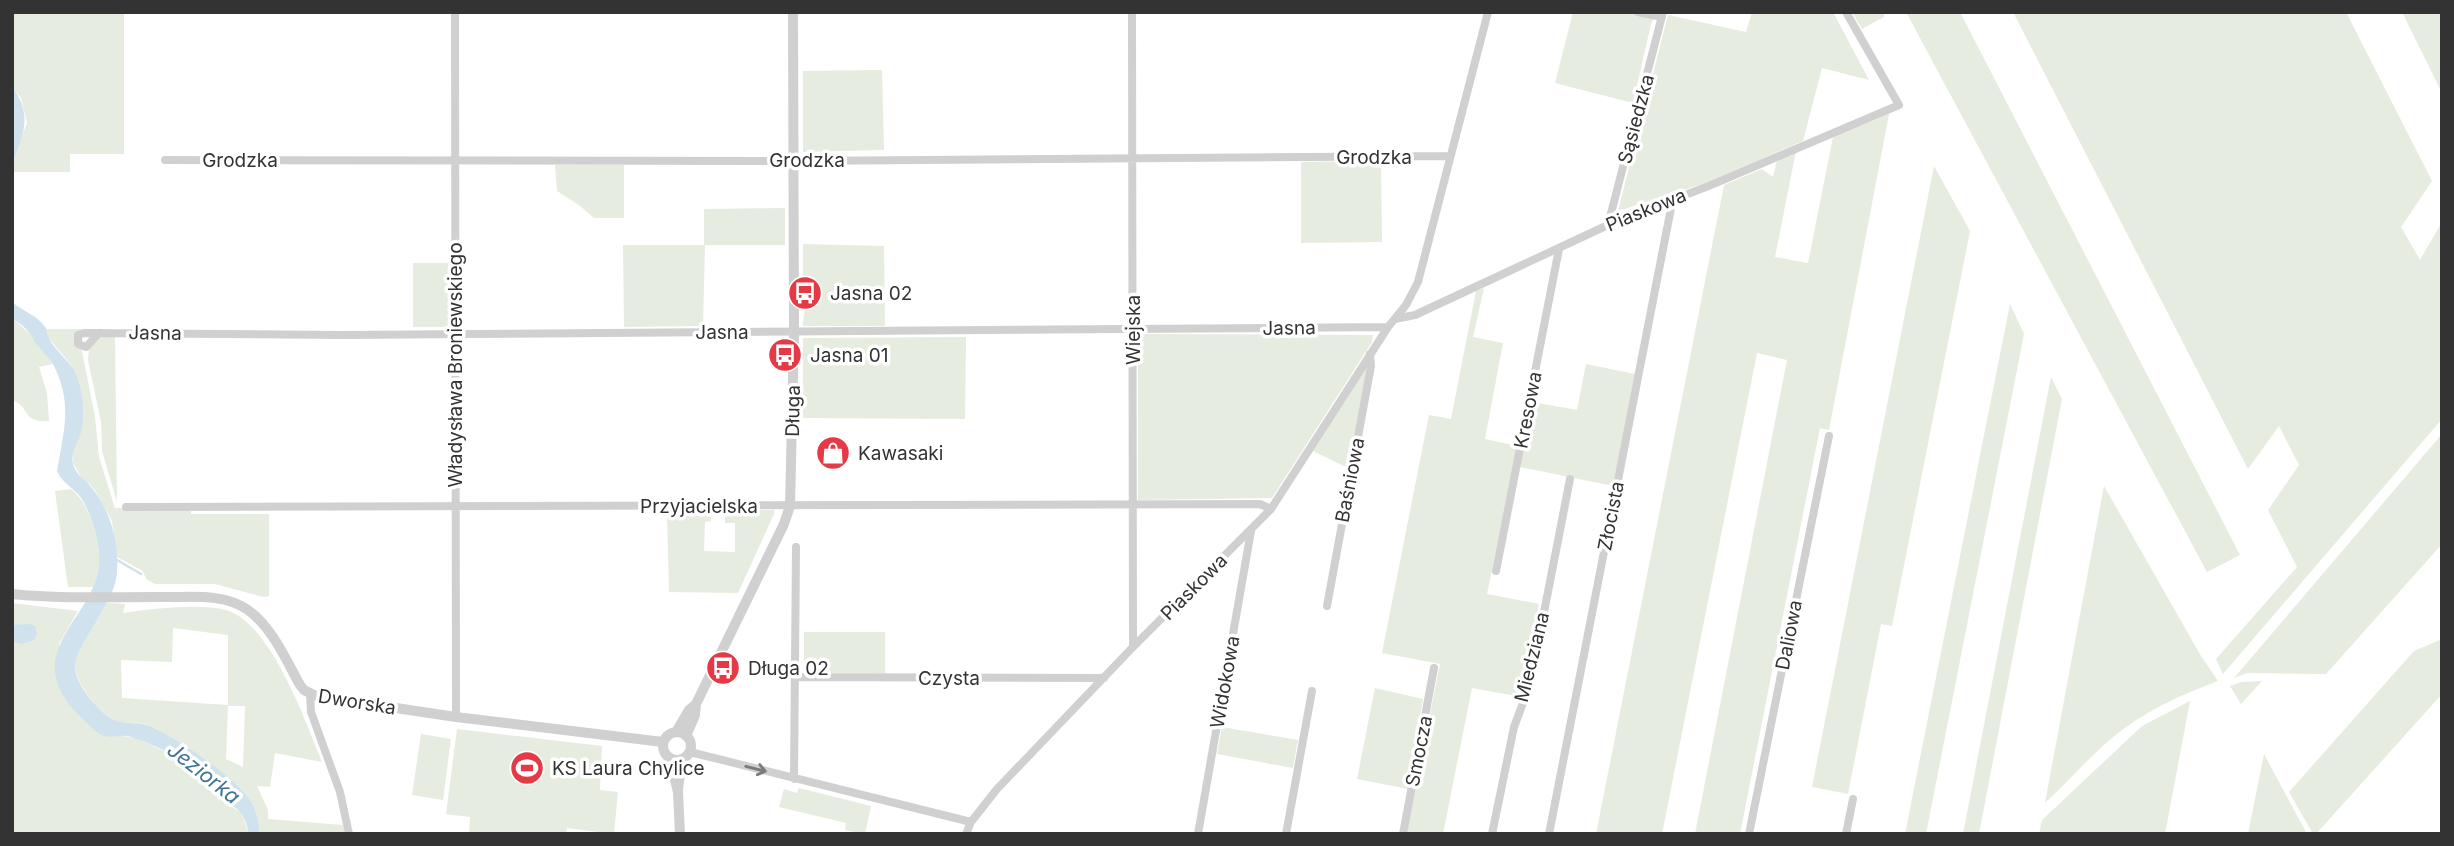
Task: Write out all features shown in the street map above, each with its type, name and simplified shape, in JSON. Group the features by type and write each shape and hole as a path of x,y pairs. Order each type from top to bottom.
{"street":[{"name":"Władysława Broniewskiego","path":"455,12 456,717"},
{"name":"Długa","path":"681,734 689,710 696,704 784,524 790,506 794,331 793,12"},
{"name":"Wiejska","path":"1132,12 1133,647"},
{"name":"Piaskowa","path":"966,834 971,822 997,789 1133,647 1271,509 1370,354 1406,305 1418,282 1488,12"},
{"path":"1638,12 1663,15"},
{"name":"Piaskowa","path":"1395,319 1415,315 1608,225 1711,185 1899,105 1846,12"},
{"name":"Sąsiedzka","path":"1608,225 1663,15"},
{"name":"Grodzka","path":"165,160 794,161 1450,156"},
{"name":"Złocista","path":"1549,834 1673,198"},
{"name":"Kresowa","path":"1496,571 1559,249"},
{"name":"Jasna","path":"99,333 455,334 1388,327"},
{"name":"Baśniowa","path":"1327,606 1371,366 1370,354"},
{"name":"Daliowa","path":"1749,834 1829,436"},
{"name":"Miedziana","path":"1492,834 1514,727 1530,684 1570,479"},
{"name":"Przyjacielska","path":"126,507 1260,504 1271,509"},
{"name":"Widokowa","path":"1198,834 1251,531"},
{"path":"794,779 796,547"},
{"name":"Dworska","path":"12,594 213,598 246,608 263,624 300,685 310,694 456,717 663,742"},
{"name":"Smocza","path":"1403,834 1434,668"},
{"name":"Czysta","path":"794,677 1104,678"},
{"path":"1286,834 1312,691"},
{"path":"310,694 311,712 340,792 349,834"},
{"path":"680,834 678,792 681,757 691,745 681,734 668,735 663,742 664,752 681,757 794,779 971,822"},
{"path":"1846,834 1853,799"}],"shaded area":[{"path":"12,12 124,12 124,154 70,154 70,172 12,172 12,162 27,123 21,98 12,86"},
{"path":"1573,12 1657,12 1651,24 1633,103 1555,83"},
{"path":"1752,12 1833,12 1869,80 1822,68 1803,141 1708,182 1618,211 1668,15 1746,32"},
{"path":"1852,12 1884,12 1884,17 1862,29"},
{"path":"1906,12 1960,12 2240,555 2207,572"},
{"path":"2013,12 2346,12 2432,181 2401,227 2420,260 2442,222 2442,419 2223,674 2216,659 2297,567 2268,510 2299,465 2279,426 2248,469"},
{"path":"2402,12 2442,12 2442,93"},
{"path":"882,70 884,150 803,152 803,71"},
{"path":"1889,114 1829,430 1820,428 1740,834 1695,834 1787,360 1757,353 1662,834 1596,834 1724,185 1762,169 1773,177 1777,160 1796,151 1775,257 1808,263 1833,137"},
{"path":"1381,161 1382,242 1301,243 1301,162"},
{"path":"555,165 624,165 624,218 594,218 557,191"},
{"path":"1934,166 1970,231 1892,626 1881,624 1848,794 1812,787"},
{"path":"785,208 785,245 705,245 703,326 624,327 623,245 704,245 704,209"},
{"path":"803,244 884,246 885,326 803,326 808,286 803,281"},
{"path":"413,263 448,263 448,327 413,327"},
{"path":"1484,288 1473,337 1503,343 1485,439 1517,446 1487,594 1539,604 1521,697 1472,688 1443,834 1406,834 1440,664 1382,653 1429,415 1451,419 1476,291"},
{"path":"2010,304 2024,334 1926,834 1905,834"},
{"path":"12,320 28,333 53,364 39,367 47,393 49,421 30,417 12,400"},
{"path":"46,329 86,329 75,336 75,343 82,351 95,417 99,457 115,508 191,509 191,514 269,514 269,596 263,597 215,584 155,584 146,579 143,571 117,557 112,521 96,492 82,479 73,463 73,451 82,429 82,396 71,365 48,337"},
{"path":"1138,334 1373,335 1372,342 1272,498 1138,500"},
{"path":"100,335 115,336 117,502 102,451 101,422 88,360 89,348"},
{"path":"966,337 965,419 803,418 803,338"},
{"path":"1586,364 1635,374 1613,486 1520,467 1532,402 1577,410"},
{"path":"1366,369 1367,371 1348,468 1313,451"},
{"path":"2051,377 2062,399 1979,834 1963,834"},
{"path":"2442,434 2442,544 2326,674 2247,673 2234,678"},
{"path":"2104,486 2218,681 2162,705 2136,720 2112,738 2045,803"},
{"path":"71,489 89,513 96,534 99,565 94,587 68,587 55,491"},
{"path":"711,510 711,521 705,522 704,551 735,552 735,523 725,523 725,510 774,510 774,514 738,593 669,592 667,512"},
{"path":"12,603 78,611 59,644 97,732 135,738 180,758 219,800 241,812 249,834 12,834"},
{"path":"107,603 125,604 123,613 189,607 226,610 258,633 272,653 296,699 322,762 275,753 270,787 257,786 268,810 268,819 343,825 345,834 260,834 252,803 221,771 175,739 150,726 119,722 104,713 84,689 75,664 79,651","holes":["173,628 228,635 228,705 122,698 121,660 172,662","228,706 245,706 243,767 226,759"]},
{"path":"804,632 885,632 885,673 804,673"},
{"path":"2442,639 2442,694 2316,834 2313,834 2289,792 2414,651"},
{"path":"2262,681 2241,704 2230,686 2241,682"},
{"path":"1375,688 1423,699 1408,789 1357,779"},
{"path":"2190,701 2165,834 2039,834 2042,820 2142,726"},
{"path":"1222,727 1298,740 1293,768 1217,754"},
{"name":"KS Laura Chylice","path":"457,729 602,746 600,790 618,792 614,834 567,828 566,834 469,834 470,817 446,814"},
{"path":"421,734 451,739 443,800 412,795"},
{"path":"2264,754 2307,834 2248,834"},
{"path":"799,788 871,806 865,834 845,830 846,823 779,807 784,789 797,793"}],"water":[{"path":"12,86 22,106 24,124 12,162"},
{"name":"Jeziorka","path":"12,302 43,324 56,349 75,373 82,397 83,421 73,464 76,472 99,497 109,517 115,539 115,584 76,659 75,668 80,683 94,704 112,719 143,724 158,730 234,782 252,803 260,834 249,834 240,812 222,802 180,758 131,737 107,737 96,731 68,704 57,681 55,663 59,647 95,583 99,565 98,548 91,518 83,501 57,471 65,417 59,378 51,361 26,329 12,320"},
{"path":"12,625 35,626 37,634 34,640 21,644 12,641"}],"waterway":[{"path":"117,560 141,574"}],"place":[{"name":"Jasna 02","path":"805,293"},
{"name":"Jasna 01","path":"785,355"},
{"name":"Kawasaki","path":"833,453"},
{"name":"Długa 02","path":"723,668"},
{"name":"KS Laura Chylice","path":"527,768"}]}
